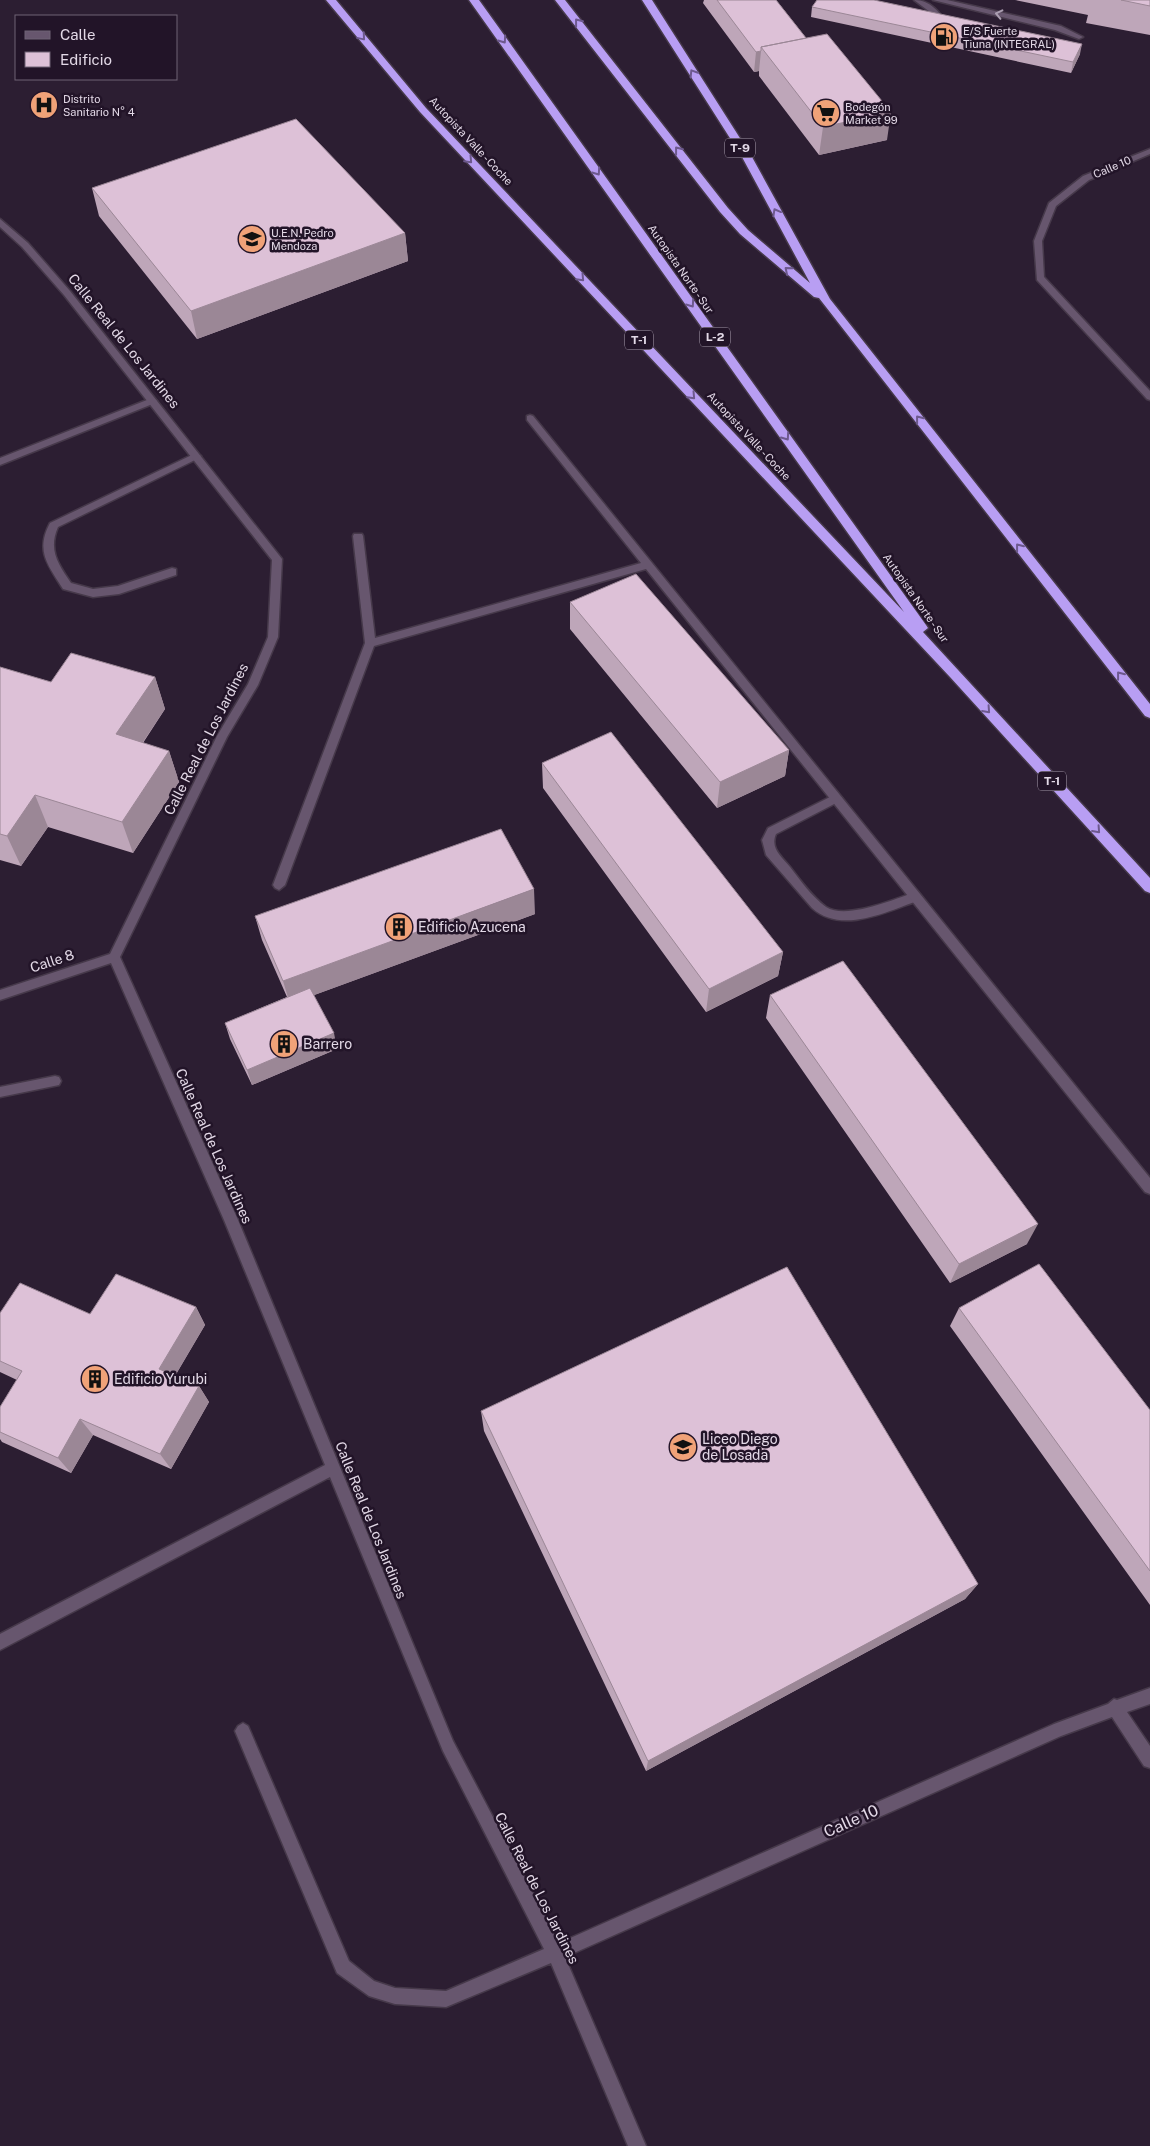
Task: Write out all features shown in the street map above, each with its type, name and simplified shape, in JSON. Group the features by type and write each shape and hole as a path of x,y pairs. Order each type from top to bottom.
{"highway":[{"name":"Autopista Valle - Coche","path":"331,0 423,110 955,674 1150,887"},
{"name":"Autopista Norte - Sur","path":"474,0 955,674"},
{"path":"560,0 724,210 744,232 825,300 1150,713"},
{"name":"T-9","path":"647,0 746,158 825,300"}],"street":[{"path":"918,0 933,10 945,26"},
{"path":"937,0 1058,28 1079,37"},
{"name":"Calle 10","path":"1150,151 1086,178 1052,205 1038,242 1040,278 1150,397"},
{"name":"Calle Real de Los Jardines","path":"0,222 25,245 67,293 277,559 273,636 253,685 222,736 114,957 231,1220 448,1746 555,1953 637,2146"},
{"path":"0,462 152,402"},
{"path":"530,418 1150,1188"},
{"path":"172,572 119,590 93,593 67,586 49,558 47,540 54,525 196,456"},
{"path":"278,885 370,644 358,536"},
{"path":"370,644 649,564"},
{"path":"836,798 772,831 768,840 770,852 823,910 838,915 853,915 916,897"},
{"name":"Calle 8","path":"0,995 114,957"},
{"path":"0,1092 55,1081"},
{"path":"0,1642 333,1468"},
{"name":"Calle 10","path":"243,1732 343,1967 369,1988 395,1996 446,1999 555,1953 1059,1729 1114,1707 1150,1696"},
{"path":"1114,1707 1150,1760"}],"building":[{"path":"717,0 776,0 806,38 761,47 761,51 756,52"},
{"path":"817,0 874,0 1082,44 1073,62 812,7"},
{"path":"1121,0 1150,0 1150,6"},
{"path":"827,34 891,112 823,127 761,47"},
{"name":"U.E.N. Pedro Mendoza","path":"296,119 405,233 191,311 92,188"},
{"path":"636,574 789,750 720,782 570,602"},
{"path":"71,653 155,677 116,734 169,751 122,822 35,795 7,836 0,834 0,667 51,682"},
{"path":"611,732 783,952 709,989 542,763"},
{"name":"Edificio Azucena","path":"501,829 534,889 283,981 255,916"},
{"path":"843,961 1038,1224 959,1264 770,995"},
{"name":"Barrero","path":"310,988 334,1033 247,1070 225,1023"},
{"path":"1039,1264 1150,1410 1150,1571 959,1308"},
{"path":"787,1267 978,1584 648,1761 481,1411"},
{"name":"Edificio Yurubi","path":"116,1274 196,1307 159,1369 199,1386 160,1454 80,1419 58,1458 0,1432 0,1407 22,1371 0,1361 0,1313 20,1283 90,1314"}],"place":[{"name":"E/S Fuerte Tiuna (INTEGRAL)","path":"944,37"},
{"name":"Distrito Sanitario N° 4","path":"44,105"},
{"name":"Bodegón Market 99","path":"826,113"},
{"name":"U.E.N. Pedro Mendoza","path":"252,239"},
{"name":"Edificio Azucena","path":"399,927"},
{"name":"Barrero","path":"284,1044"},
{"name":"Edificio Yurubi","path":"95,1379"},
{"name":"Liceo Diego de Losada","path":"683,1447"}]}
